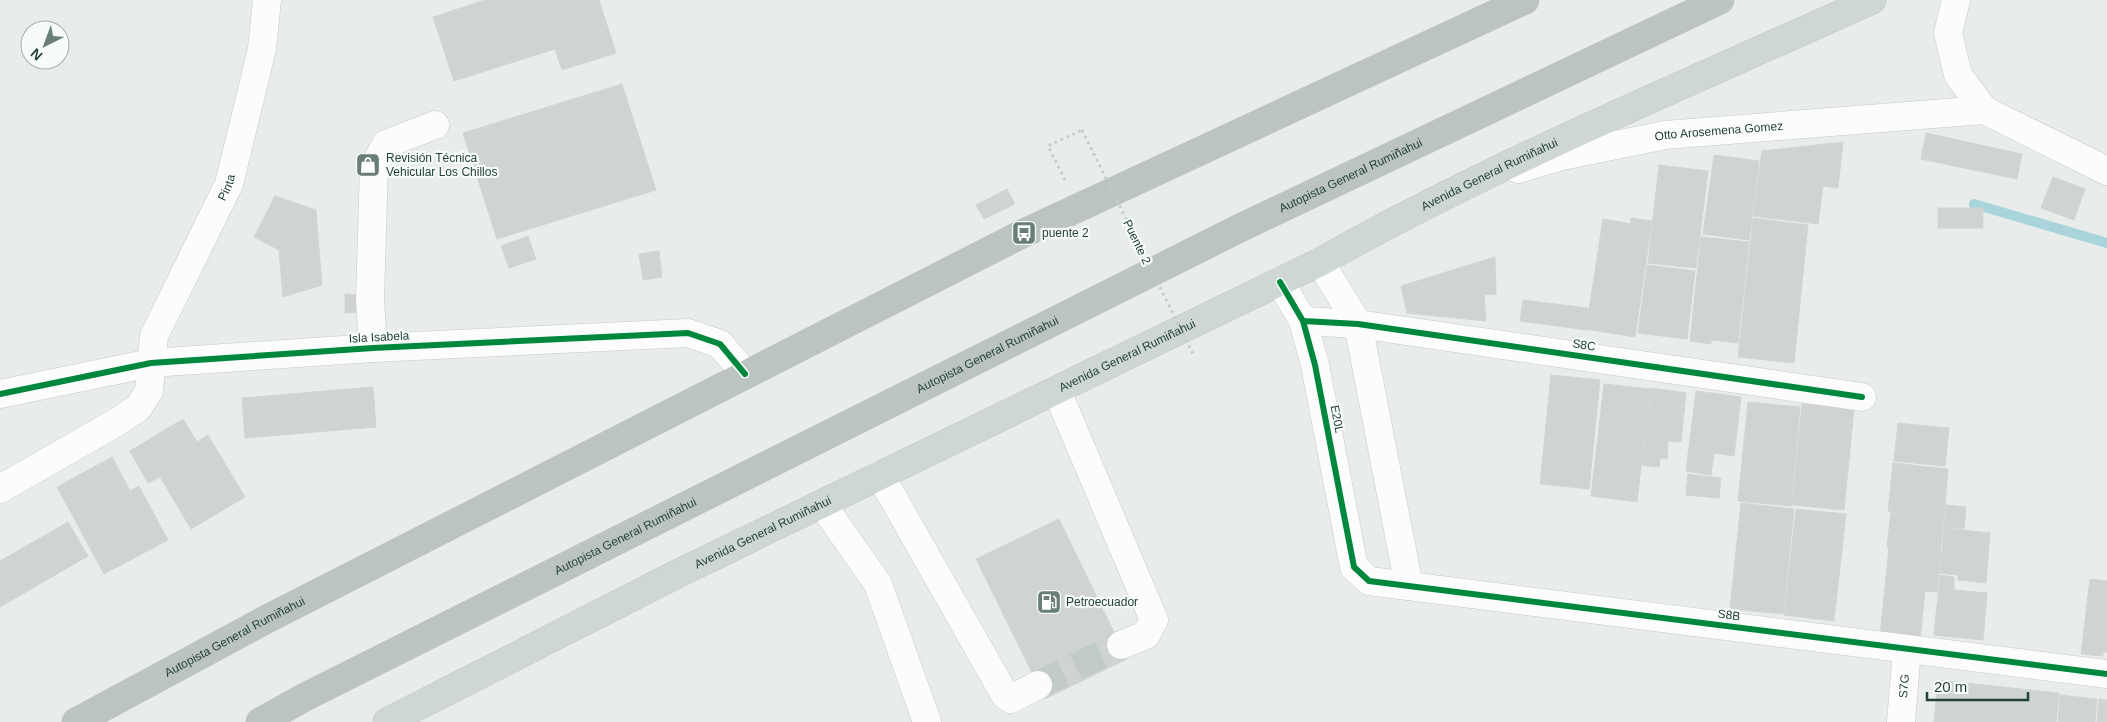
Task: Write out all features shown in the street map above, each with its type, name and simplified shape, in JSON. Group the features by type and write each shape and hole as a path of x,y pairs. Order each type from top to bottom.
{"highway":[{"name":"Autopista General Rumiñahui","path":"76,722 267,619 745,374 1078,207 1525,0"},
{"name":"Autopista General Rumiñahui","path":"260,722 314,693 1240,228 1720,0"}],"main road":[{"name":"Avenida General Rumiñahui","path":"387,722 677,574 1280,282 1460,188 1872,0"}],"street":[{"name":"Pinta","path":"0,489 138,408 149,391 154,336 229,184 262,49 267,0"},
{"path":"1956,0 1948,33 1958,75 1984,110 2107,171"},
{"name":"Otto Arosemena Gomez","path":"1460,188 1562,156 1665,135 1984,110"},
{"path":"373,348 370,299 374,166 386,144 435,125"},
{"path":"1320,262 1358,324 1409,586"},
{"name":"E20L","path":"1280,282 1303,321 1315,365 1354,568"},
{"name":"S8C","path":"1303,321 1358,324 1862,397"},
{"name":"Isla Isabela","path":"0,394 151,363 373,348 688,333 720,344 745,374"},
{"path":"1057,391 1154,620 1146,635 1121,645"},
{"path":"880,475 1005,695 1011,699 1038,685"},
{"path":"822,504 878,584 927,722"},
{"name":"S8B","path":"1354,568 1369,581 2107,674"},
{"name":"S7G","path":"1901,722 1907,648"}],"building":[{"path":"485,0 599,0 616,53 562,70 555,49 454,81 433,17"},
{"path":"622,84 656,190 497,239 463,133"},
{"path":"1926,133 2022,154 2017,179 1921,159"},
{"path":"1843,142 1838,188 1823,186 1818,224 1753,216 1762,151"},
{"path":"1714,155 1759,161 1749,240 1703,234"},
{"path":"1659,165 1708,171 1696,268 1648,263"},
{"path":"2053,177 2085,189 2074,220 2041,208"},
{"path":"1007,189 1015,204 984,219 976,205"},
{"path":"275,196 316,210 322,285 283,297 279,250 254,237"},
{"path":"1938,208 1983,208 1983,228 1938,228"},
{"path":"1631,218 1652,221 1635,337 1586,329 1603,219 1631,224"},
{"path":"1753,218 1808,225 1794,363 1738,357"},
{"path":"528,236 536,259 509,268 501,246"},
{"path":"1701,237 1749,242 1738,343 1711,340 1711,344 1690,341"},
{"path":"659,251 662,277 643,280 639,254"},
{"path":"1495,257 1496,294 1484,295 1486,321 1407,313 1401,286"},
{"path":"1647,265 1695,271 1687,339 1638,333"},
{"path":"345,294 364,295 364,312 345,313"},
{"path":"1523,300 1588,308 1586,330 1520,321"},
{"path":"1551,375 1600,380 1589,489 1540,484"},
{"path":"1604,384 1650,389 1637,502 1591,496"},
{"path":"373,387 376,427 245,438 242,398"},
{"path":"1651,388 1686,393 1681,442 1668,441 1667,459 1660,458 1659,467 1642,465"},
{"path":"1696,391 1741,397 1734,456 1714,453 1711,475 1686,471"},
{"path":"1748,402 1800,407 1791,506 1738,501"},
{"path":"1802,404 1854,409 1844,510 1792,505"},
{"path":"183,419 197,442 208,435 245,497 191,529 160,477 148,483 130,451"},
{"path":"1898,423 1949,428 1945,466 1894,461"},
{"path":"112,457 130,491 139,486 168,540 104,574 57,487"},
{"path":"1893,463 1948,469 1944,517 1888,511"},
{"path":"1688,474 1721,478 1719,498 1686,495"},
{"path":"1741,503 1794,509 1783,614 1730,609"},
{"path":"1946,505 1966,507 1964,529 1944,527"},
{"path":"1796,509 1846,514 1834,621 1784,615"},
{"path":"1891,512 1944,517 1940,553 1887,547"},
{"name":"Petroecuador","path":"1059,519 1127,659 1045,699 976,559"},
{"path":"68,522 88,556 0,607 0,561"},
{"path":"1944,528 1990,533 1986,583 1958,580 1958,575 1940,573"},
{"path":"1889,548 1941,553 1937,592 1925,591 1920,640 1880,636"},
{"path":"1940,575 1954,577 1954,590 1987,593 1983,640 1934,635"},
{"path":"2090,579 2107,581 2107,652 2103,652 2103,656 2081,654"},
{"path":"1938,680 2059,693 2056,722 1934,722"},
{"path":"2060,695 2097,699 2095,722 2058,722"},
{"path":"2099,699 2107,700 2107,722 2097,722"}],"waterway":[{"path":"1974,204 2107,243"}],"tunnel":[{"path":"1038,685 1121,645"}],"cycle path":[{"path":"1280,282 1303,321 1315,365 1354,567 1369,581 2107,674"},
{"path":"1303,321 1358,324 1862,397"},
{"path":"0,394 151,363 373,348 688,333 720,344 745,374"}],"place":[{"name":"Revisión Técnica Vehicular Los Chillos","path":"368,165"},
{"name":"puente 2","path":"1024,233"},
{"name":"Petroecuador","path":"1049,602"}]}
